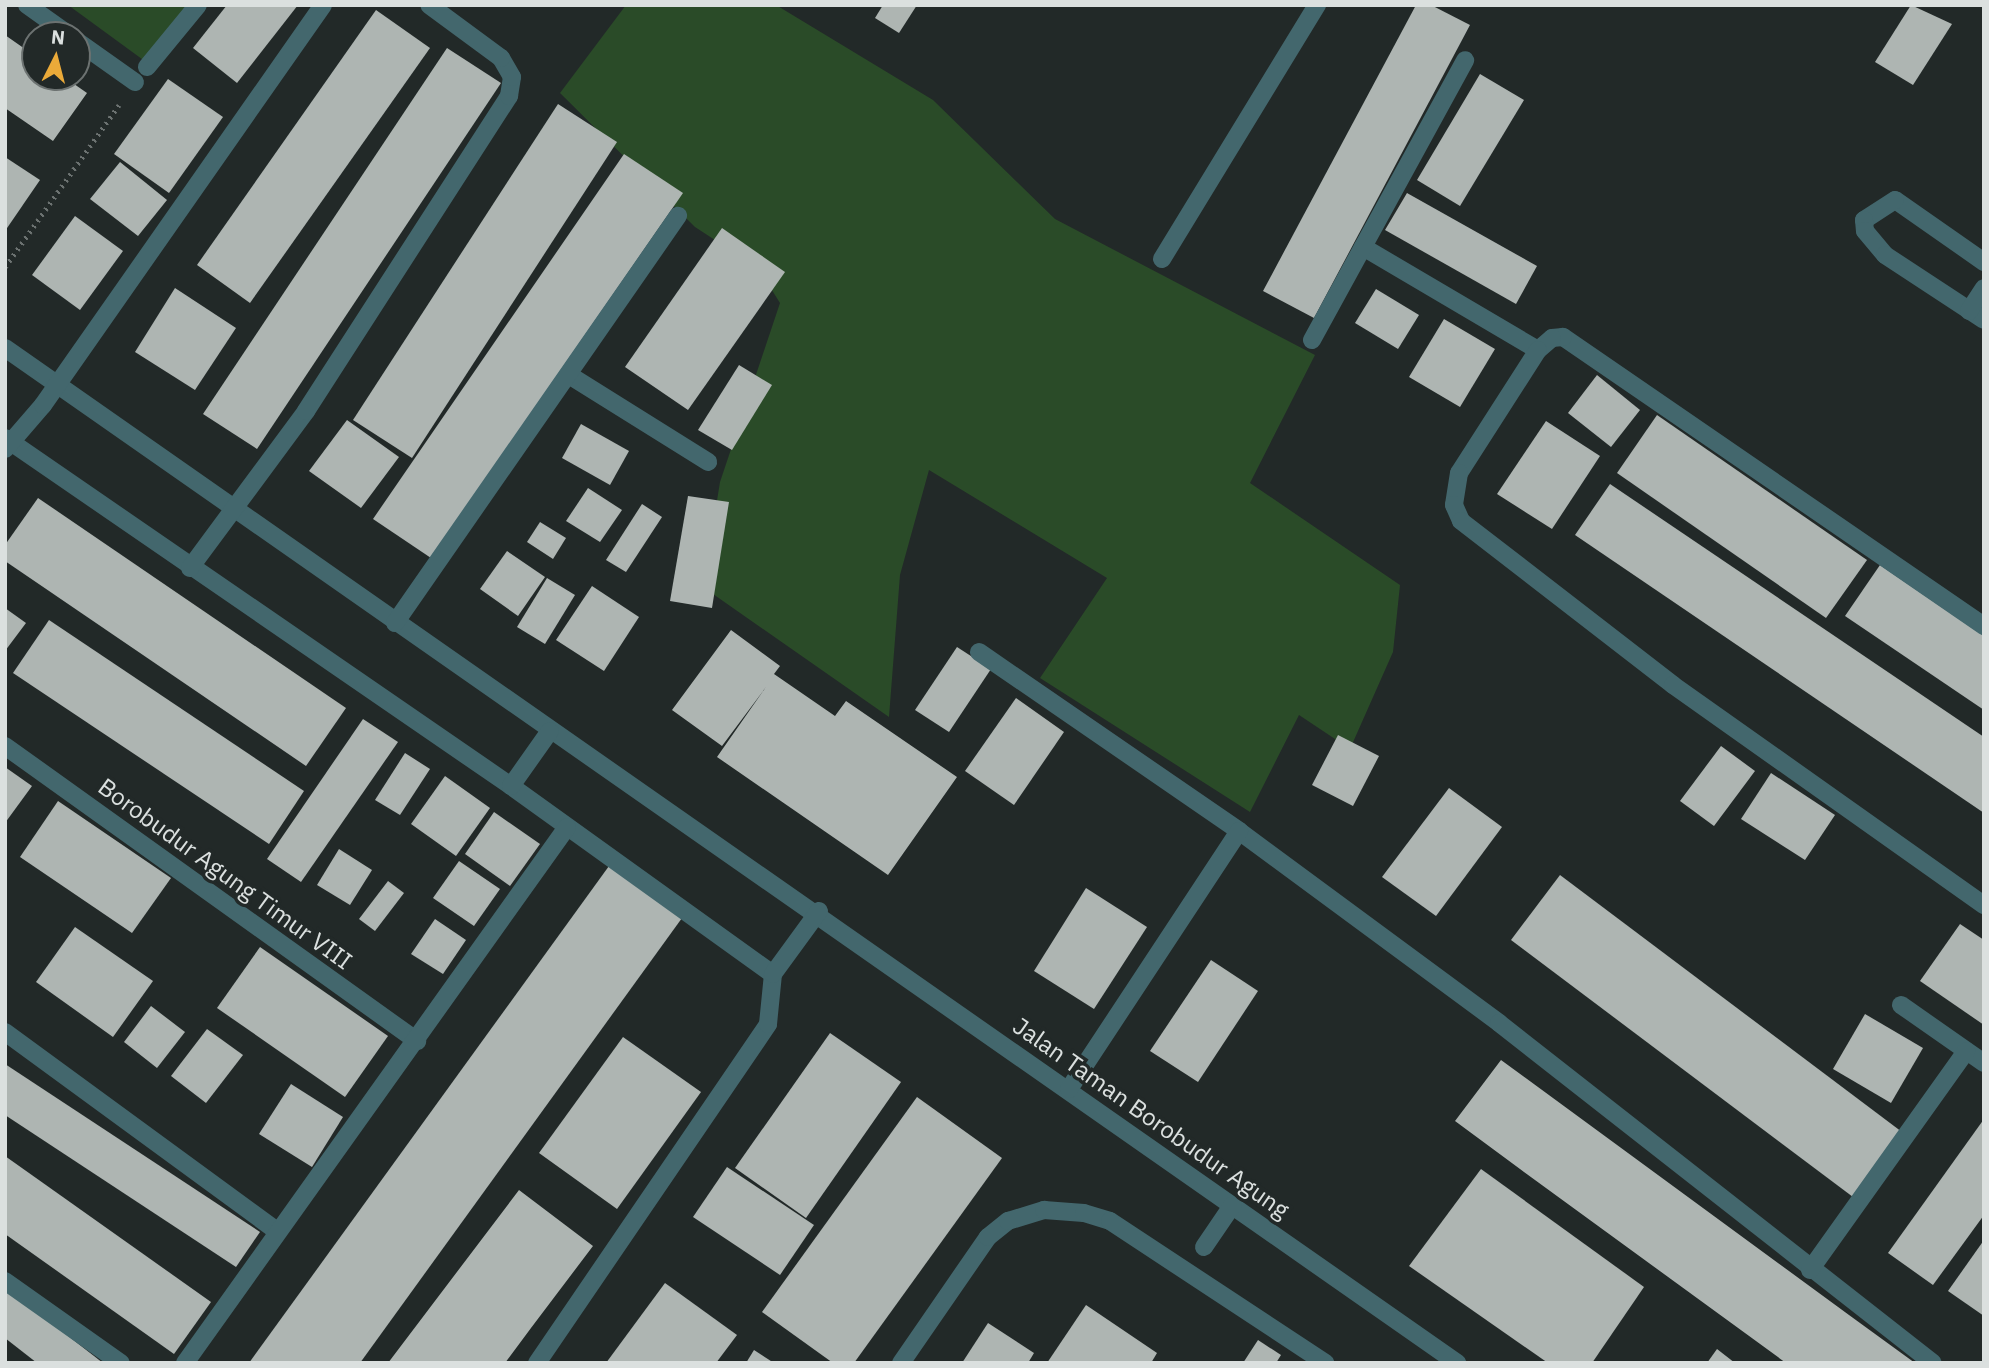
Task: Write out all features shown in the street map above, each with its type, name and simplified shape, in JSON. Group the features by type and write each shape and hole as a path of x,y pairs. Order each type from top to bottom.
{"street":[{"path":"27,5 50,11"},
{"path":"146,67 198,5"},
{"path":"323,5 57,384 7,443 511,786 773,974"},
{"path":"190,568 306,411 509,96 512,77 501,58 429,5"},
{"path":"1162,258 1317,5"},
{"path":"91,51 135,82"},
{"path":"1312,340 1465,60"},
{"path":"1984,262 1895,200 1864,220 1865,231 1885,255 1976,316 1984,288"},
{"path":"395,623 678,216"},
{"path":"1363,247 1538,350"},
{"path":"1984,626 1563,337 1552,338 1538,350 1459,474 1454,505 1461,521 1673,685 1984,905"},
{"name":"Jalan Taman Borobudur Agung","path":"5,348 232,512 550,731 819,911 1457,1363"},
{"path":"569,375 708,462"},
{"path":"979,652 1239,831 1499,1023 1810,1270 1933,1363"},
{"path":"511,786 550,731"},
{"name":"Borobudur Agung Timur VIII","path":"5,746 417,1041"},
{"path":"185,1363 567,827"},
{"path":"1069,1089 1239,831"},
{"path":"537,1363 768,1024 773,974 819,911"},
{"path":"1901,1005 1984,1063"},
{"path":"5,1032 278,1232"},
{"path":"1810,1270 1966,1051"},
{"path":"1204,1247 1232,1206"},
{"path":"901,1363 988,1237 1009,1221 1044,1210 1084,1213 1110,1221 1325,1363"},
{"path":"5,1281 121,1363"}],"path":[{"path":"5,267 135,82"}],"green space":[{"path":"68,5 190,5 146,62"},
{"path":"626,5 776,5 933,100 1055,219 1315,355 1250,483 1400,585 1393,652 1350,749 1299,715 1250,812 1040,678 1107,578 929,470 900,575 889,717 703,587 720,482 780,303 758,268 695,227 560,93"}],"building":[{"path":"227,5 298,5 237,83 193,48"},
{"path":"883,5 917,5 899,33 875,18"},
{"path":"1416,5 1431,5 1470,25 1314,318 1263,291"},
{"path":"1911,5 1952,24 1913,85 1875,62"},
{"path":"376,10 430,48 250,303 197,265"},
{"path":"5,35 21,46 21,91 87,93 53,141 5,108"},
{"path":"447,48 501,83 257,449 203,414"},
{"path":"1480,74 1524,100 1460,206 1417,180"},
{"path":"168,79 223,117 169,193 114,154"},
{"path":"558,104 617,142 412,458 353,420"},
{"path":"624,154 683,193 431,558 373,519"},
{"path":"5,157 40,180 5,231"},
{"path":"120,162 167,200 138,236 90,199"},
{"path":"1407,193 1537,266 1516,304 1385,230"},
{"path":"75,216 123,251 80,310 32,275"},
{"path":"722,228 785,272 688,410 625,367"},
{"path":"175,288 236,328 195,390 135,352"},
{"path":"1376,289 1419,315 1398,349 1355,323"},
{"path":"1444,319 1495,349 1460,407 1409,377"},
{"path":"739,365 772,385 732,450 698,430"},
{"path":"1597,375 1640,410 1611,447 1568,413"},
{"path":"1657,415 1867,560 1826,618 1617,473"},
{"path":"347,420 399,457 361,508 309,471"},
{"path":"1546,421 1600,456 1552,529 1497,494"},
{"path":"581,424 629,451 610,485 562,458"},
{"path":"1610,484 1984,737 1984,813 1575,535"},
{"path":"588,488 622,510 600,542 566,521"},
{"path":"688,496 729,502 712,608 670,601"},
{"path":"38,498 346,708 306,766 5,561 5,545"},
{"path":"642,504 662,517 626,572 606,560"},
{"path":"540,522 566,538 553,559 527,542"},
{"path":"507,551 545,577 518,616 480,589"},
{"path":"1880,565 1984,636 1984,710 1845,616"},
{"path":"547,578 575,595 545,644 517,627"},
{"path":"592,586 639,617 604,671 556,640"},
{"path":"5,608 26,623 5,651"},
{"path":"49,620 304,791 269,844 13,673"},
{"path":"731,630 780,666 774,674 835,716 846,701 957,777 888,875 717,757 766,687 722,746 672,710"},
{"path":"957,647 991,669 949,732 915,710"},
{"path":"1016,698 1064,732 1014,805 965,771"},
{"path":"363,719 398,742 301,882 267,859"},
{"path":"1338,735 1379,756 1353,806 1312,785"},
{"path":"1721,746 1755,771 1714,826 1680,801"},
{"path":"405,753 430,769 400,815 375,800"},
{"path":"5,767 32,786 5,823"},
{"path":"1771,773 1835,815 1805,860 1741,819"},
{"path":"445,776 490,808 456,856 411,824"},
{"path":"1449,788 1502,827 1436,916 1382,877"},
{"path":"58,801 171,878 132,933 20,857"},
{"path":"494,812 540,844 510,886 465,854"},
{"path":"339,849 372,870 350,905 317,885"},
{"path":"459,861 500,889 474,926 433,898"},
{"path":"609,866 682,918 360,1363 249,1363"},
{"path":"1560,875 1902,1132 1853,1197 1511,940"},
{"path":"388,881 404,893 375,931 359,919"},
{"path":"1086,888 1147,927 1094,1009 1034,971"},
{"path":"435,919 466,940 443,974 411,954"},
{"path":"1960,924 1984,940 1984,1025 1920,981"},
{"path":"75,927 153,981 113,1037 36,982"},
{"path":"260,947 388,1036 345,1097 217,1008"},
{"path":"1211,960 1258,991 1198,1082 1150,1051"},
{"path":"151,1006 185,1032 157,1068 124,1042"},
{"path":"1865,1014 1923,1048 1891,1103 1833,1069"},
{"path":"207,1029 243,1055 206,1103 171,1076"},
{"path":"830,1033 901,1082 806,1218 735,1168"},
{"path":"623,1037 701,1092 617,1209 539,1153"},
{"path":"1501,1060 1915,1363 1786,1363 1520,1169 1455,1121"},
{"path":"5,1064 260,1232 236,1267 5,1115"},
{"path":"291,1084 343,1117 312,1167 259,1134"},
{"path":"917,1097 1002,1158 854,1363 833,1363 762,1312"},
{"path":"1984,1119 1984,1215 1933,1285 1888,1253"},
{"path":"5,1156 211,1302 174,1354 5,1234"},
{"path":"727,1167 814,1225 780,1275 693,1217"},
{"path":"1481,1169 1644,1287 1592,1363 1548,1363 1409,1266"},
{"path":"519,1190 593,1246 505,1363 388,1363"},
{"path":"1984,1240 1984,1316 1948,1291"},
{"path":"665,1283 737,1335 716,1363 606,1363"},
{"path":"5,1287 103,1363 37,1363 5,1338"},
{"path":"1086,1305 1157,1353 1151,1363 1047,1363"},
{"path":"988,1323 1034,1353 1028,1363 962,1363"},
{"path":"1258,1340 1281,1355 1276,1363 1243,1363"},
{"path":"1717,1349 1735,1363 1707,1363"},
{"path":"754,1350 774,1363 746,1363"}]}
